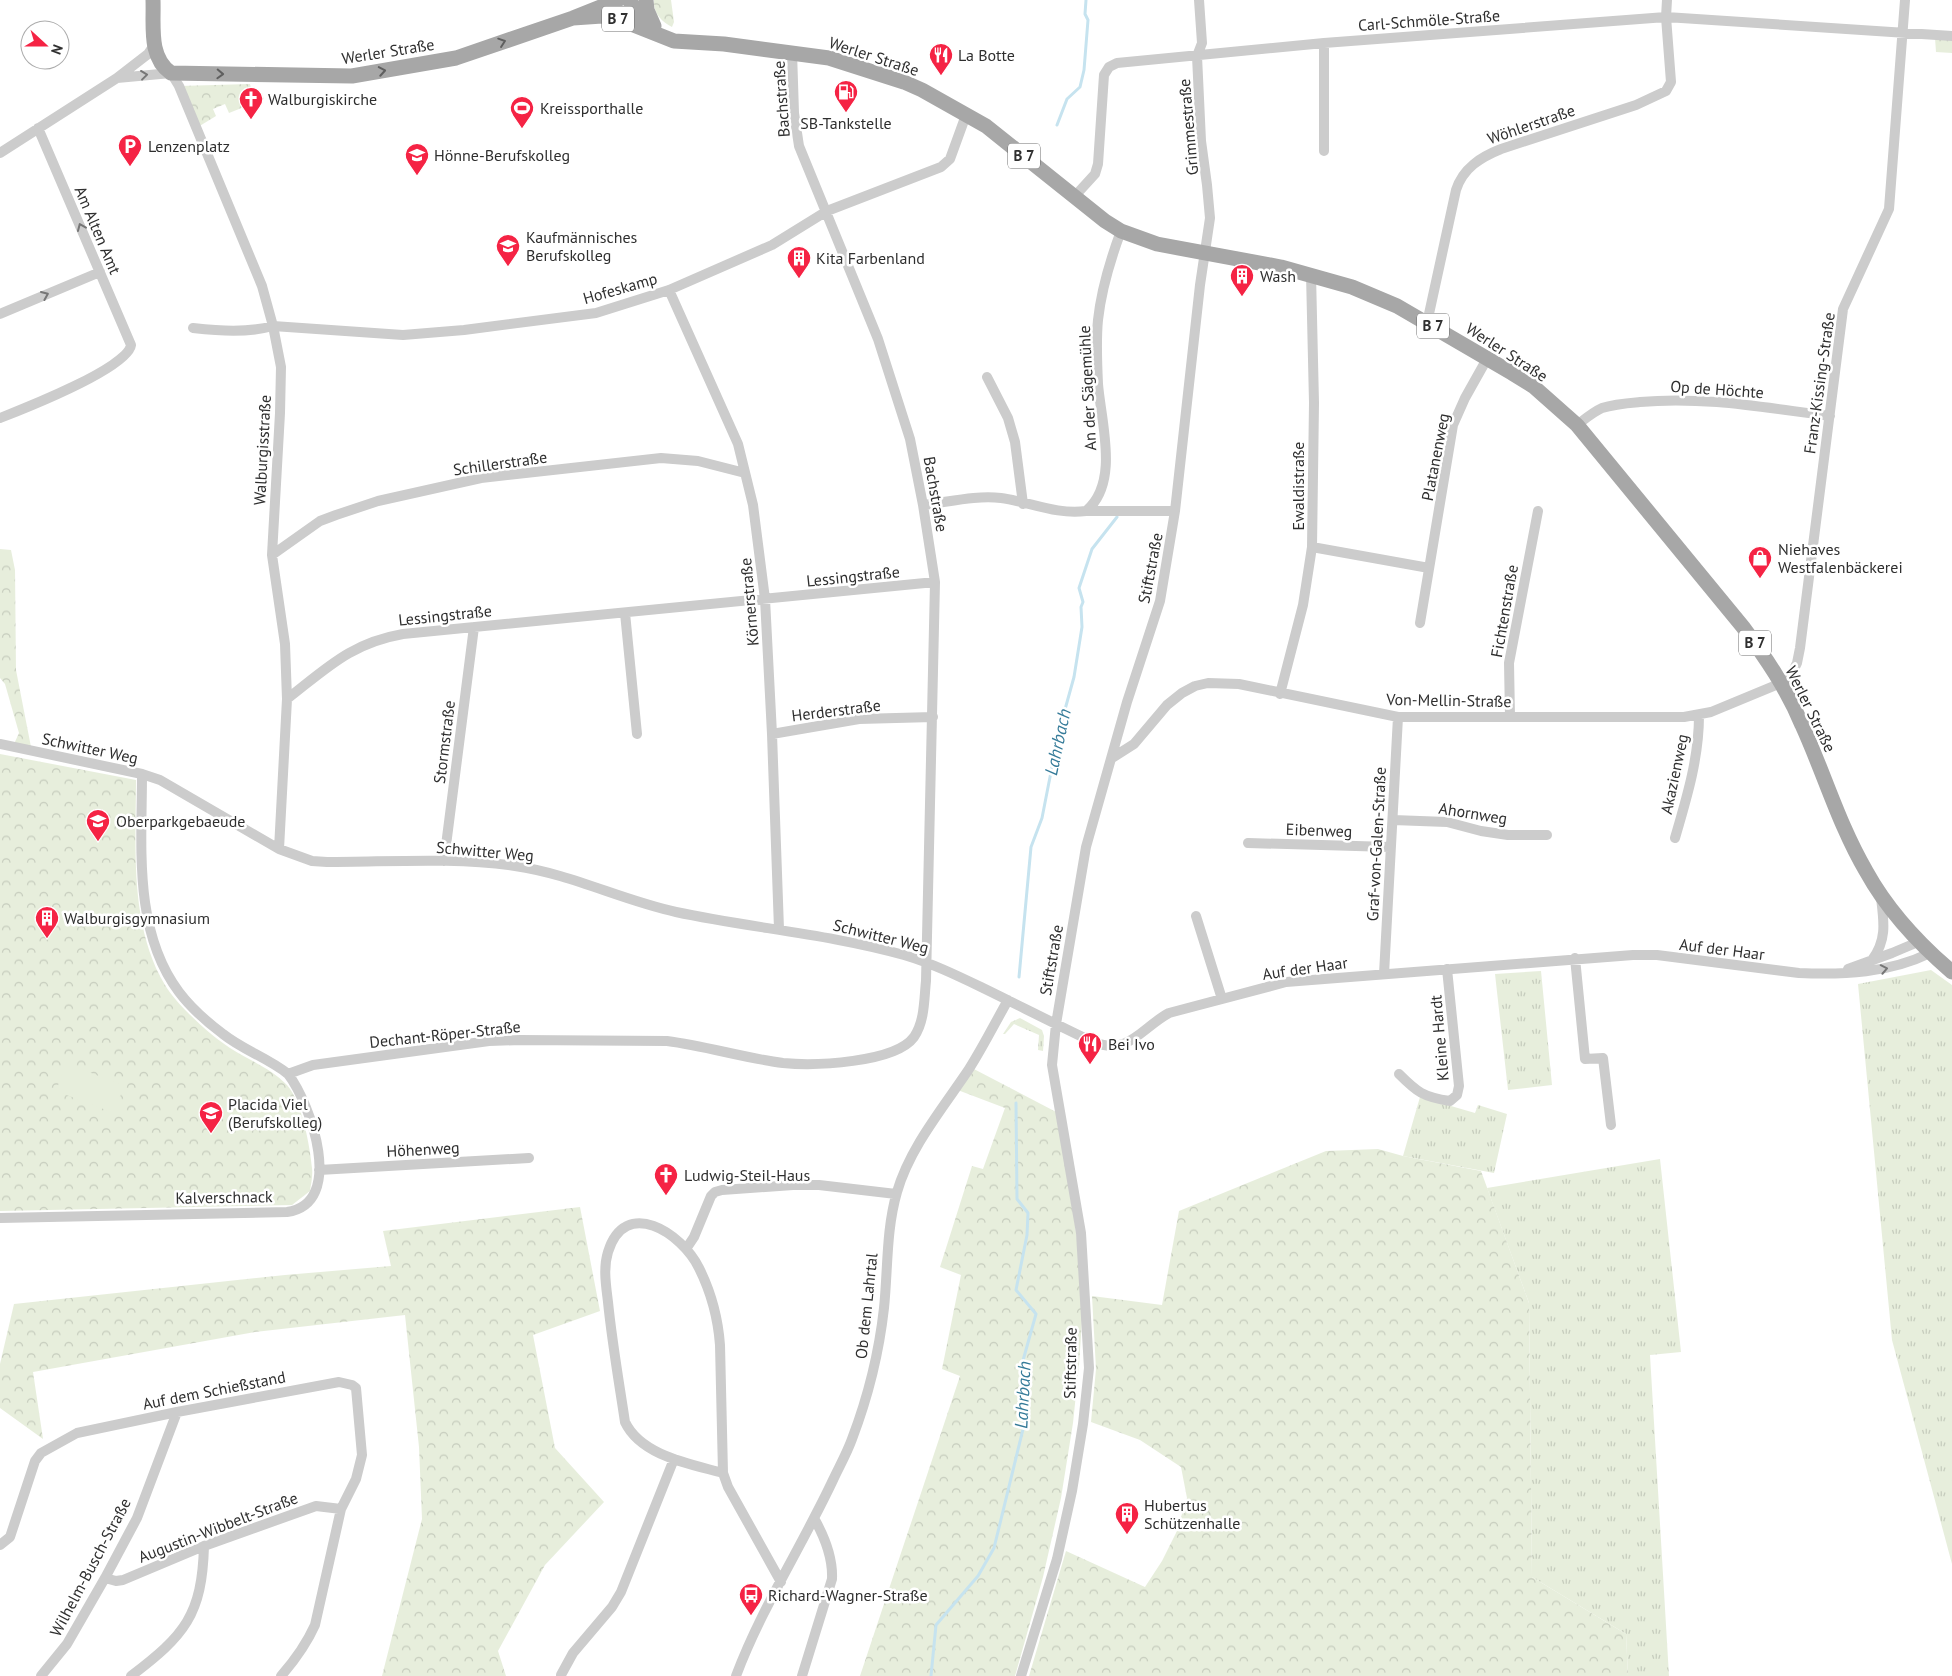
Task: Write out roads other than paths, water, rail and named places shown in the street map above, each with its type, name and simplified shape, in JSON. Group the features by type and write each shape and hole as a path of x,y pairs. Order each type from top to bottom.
{"main road":[{"path":"153,0 154,45 157,58 164,68 171,73"},
{"path":"573,18 597,0"},
{"name":"Werler Straße","path":"171,73 352,76 456,58 573,18 618,0"},
{"name":"B 7","path":"628,0 659,36"},
{"path":"646,0 647,10 659,36"},
{"name":"Werler Straße","path":"573,18 602,16 616,18 674,41 724,44 828,58 896,80 922,90 986,126 1105,222 1120,231 1157,244 1312,274 1352,286 1377,296 1427,323 1533,386 1577,425 1766,657 1803,726 1847,835 1880,895 1918,942 1952,972"}],"street":[{"name":"Grimmestraße","path":"1198,0 1202,42 1197,56 1201,141 1208,185 1210,218 1205,252"},
{"path":"1666,18 1667,0"},
{"name":"Franz-Kissing-Straße","path":"1781,683 1792,673 1798,662 1843,309 1889,209 1904,0"},
{"name":"Carl-Schmöle-Straße","path":"1074,196 1095,174 1098,164 1104,75 1109,67 1117,63 1324,43 1666,18 1952,36"},
{"name":"Wöhlerstraße","path":"1427,323 1456,190 1463,174 1482,158 1501,149 1636,105 1660,95 1670,86 1671,73 1666,18"},
{"path":"1324,43 1324,151"},
{"path":"0,153 117,78 148,54 154,45"},
{"name":"Bachstraße","path":"792,52 794,113 799,146 878,339 910,440 935,582 926,962"},
{"path":"117,78 171,73"},
{"name":"Walburgisstraße","path":"171,73 179,86 262,286 273,326 281,367 272,555 285,644 286,699 279,849"},
{"name":"Hofeskamp","path":"193,328 221,331 258,330 273,326 403,335 464,330 596,313 669,290 772,245 827,211 941,167 950,159 966,115"},
{"name":"Am Alten Amt","path":"0,418 68,390 114,363 127,352 131,344 38,128"},
{"name":"An der Sägemühle","path":"1086,511 1095,503 1101,490 1105,472 1105,448 1098,384 1098,320 1100,305 1120,231"},
{"name":"Stiftstraße","path":"1021,1676 1058,1559 1080,1444 1088,1368 1081,1233 1052,1065 1056,1024 1086,848 1127,702 1160,601 1176,511 1205,252"},
{"path":"0,314 100,272"},
{"name":"Ewaldistraße","path":"1280,694 1288,671 1303,605 1312,547 1314,402 1312,274"},
{"name":"Körnerstraße","path":"669,290 738,444 753,505 765,599 779,929"},
{"name":"Platanenweg","path":"1420,623 1453,425 1458,411 1488,358"},
{"path":"987,377 1008,418 1015,442 1024,504"},
{"name":"Op de Höchte","path":"1577,425 1603,408 1664,400 1727,402 1830,416"},
{"name":"Schillerstraße","path":"272,555 320,522 336,515 378,501 481,478 661,458 698,461 745,473"},
{"path":"923,506 986,497 1002,498 1074,513 1086,511 1176,511"},
{"name":"Fichtenstraße","path":"1510,717 1510,663 1538,511"},
{"path":"1312,547 1429,568"},
{"name":"Lessingstraße","path":"286,699 335,662 370,642 403,634 935,582"},
{"path":"625,613 637,734"},
{"name":"Stormstraße","path":"444,861 474,627"},
{"name":"Von-Mellin-Straße","path":"1112,758 1134,744 1167,705 1182,693 1196,686 1221,682 1239,684 1398,717 1684,717 1699,715 1781,683"},
{"name":"Akazienweg","path":"1675,838 1693,773 1699,732 1699,715"},
{"name":"Herderstraße","path":"772,734 859,719 933,717"},
{"name":"Graf-von-Galen-Straße","path":"1384,974 1398,717"},
{"name":"Schwitter Weg","path":"0,744 142,774 160,780 279,849 312,861 444,861 485,863 564,876 666,910 844,941 903,955 926,962 1056,1024"},
{"path":"142,774 144,896 155,947 160,961 179,992 191,1007 238,1045 275,1064 288,1074"},
{"name":"Ahornweg","path":"1393,820 1447,822 1480,831 1508,835 1548,835"},
{"name":"Eibenweg","path":"1248,843 1390,847"},
{"path":"1872,961 1879,952 1885,932 1880,895"},
{"path":"1196,916 1222,999"},
{"name":"Auf der Haar","path":"1836,972 1872,961 1918,942"},
{"name":"Auf der Haar","path":"1056,1024 1101,1045 1116,1046 1131,1041 1154,1022 1169,1013 1286,982 1575,958 1633,955 1658,956 1799,973 1867,972 1904,964 1930,953"},
{"path":"1575,958 1585,1059 1604,1058 1611,1125"},
{"name":"Dechant-Röper-Straße","path":"288,1074 313,1064 520,1040 667,1041 785,1063 804,1064 875,1058 901,1048 913,1039 919,1028 926,981 926,962"},
{"name":"Kleine Hardt","path":"1399,1074 1416,1092 1439,1099 1450,1100 1457,1095 1459,1086 1448,969"},
{"name":"Ob dem Lahrtal","path":"736,1676 760,1621 815,1520 852,1441 873,1374 881,1332 887,1279 889,1225 901,1177 917,1146 970,1067 1008,1000"},
{"name":"Kalverschnack","path":"0,1218 294,1210 307,1205 314,1194 319,1170 315,1135 311,1118 297,1086 288,1074"},
{"name":"Höhenweg","path":"319,1170 529,1158"},
{"path":"686,1249 694,1237 708,1201 715,1192 793,1185 820,1185 896,1194"},
{"path":"723,1473 674,1459 637,1439 628,1429 625,1422 609,1316 605,1275 607,1253 617,1233 631,1224 651,1225 675,1238 699,1266 719,1327 723,1473 728,1487 781,1582"},
{"name":"Auf dem Schießstand","path":"0,1545 10,1536 35,1461 41,1454 77,1433 177,1412 339,1382 356,1388 362,1455 356,1479 342,1509"},
{"name":"Wilhelm-Busch-Straße","path":"41,1676 67,1644 137,1518 177,1412"},
{"path":"561,1675 573,1653 612,1607 621,1592 674,1459"},
{"name":"Augustin-Wibbelt-Straße","path":"105,1578 116,1581 122,1580 204,1546 316,1506 342,1509"},
{"path":"280,1676 296,1659 309,1639 315,1625 342,1509"},
{"path":"802,1676 832,1579 825,1539 815,1520"},
{"path":"131,1676 170,1644 185,1626 198,1598 203,1575 204,1546"}],"waterway":[{"name":"Lahrbach","path":"1057,125 1067,99 1080,87 1084,70 1088,20 1085,14 1086,0"},
{"name":"Lahrbach","path":"1019,977 1031,847 1042,818 1059,731 1074,677 1082,627 1081,607 1083,602 1079,588 1092,549 1117,517"},
{"name":"Lahrbach","path":"931,1676 936,1625 978,1576 994,1548 1025,1421 1022,1364 1036,1314 1016,1290 1027,1235 1028,1213 1017,1199 1016,1103"}],"place":[{"name":"La Botte","path":"941,76"},
{"name":"SB-Tankstelle","path":"846,113"},
{"name":"Walburgiskirche","path":"251,120"},
{"name":"Kreissporthalle","path":"522,129"},
{"name":"Lenzenplatz","path":"130,167"},
{"name":"Hönne-Berufskolleg","path":"417,176"},
{"name":"Kaufmännisches Berufskolleg","path":"508,267"},
{"name":"Kita Farbenland","path":"799,279"},
{"name":"Wash","path":"1242,297"},
{"name":"Niehaves Westfalenbäckerei","path":"1760,579"},
{"name":"Oberparkgebaeude","path":"98,842"},
{"name":"Walburgisgymnasium","path":"47,939"},
{"name":"Bei Ivo","path":"1090,1065"},
{"name":"Placida Viel (Berufskolleg)","path":"211,1134"},
{"name":"Ludwig-Steil-Haus","path":"666,1196"},
{"name":"Hubertus Schützenhalle","path":"1127,1535"},
{"name":"Richard-Wagner-Straße","path":"751,1616"}]}
